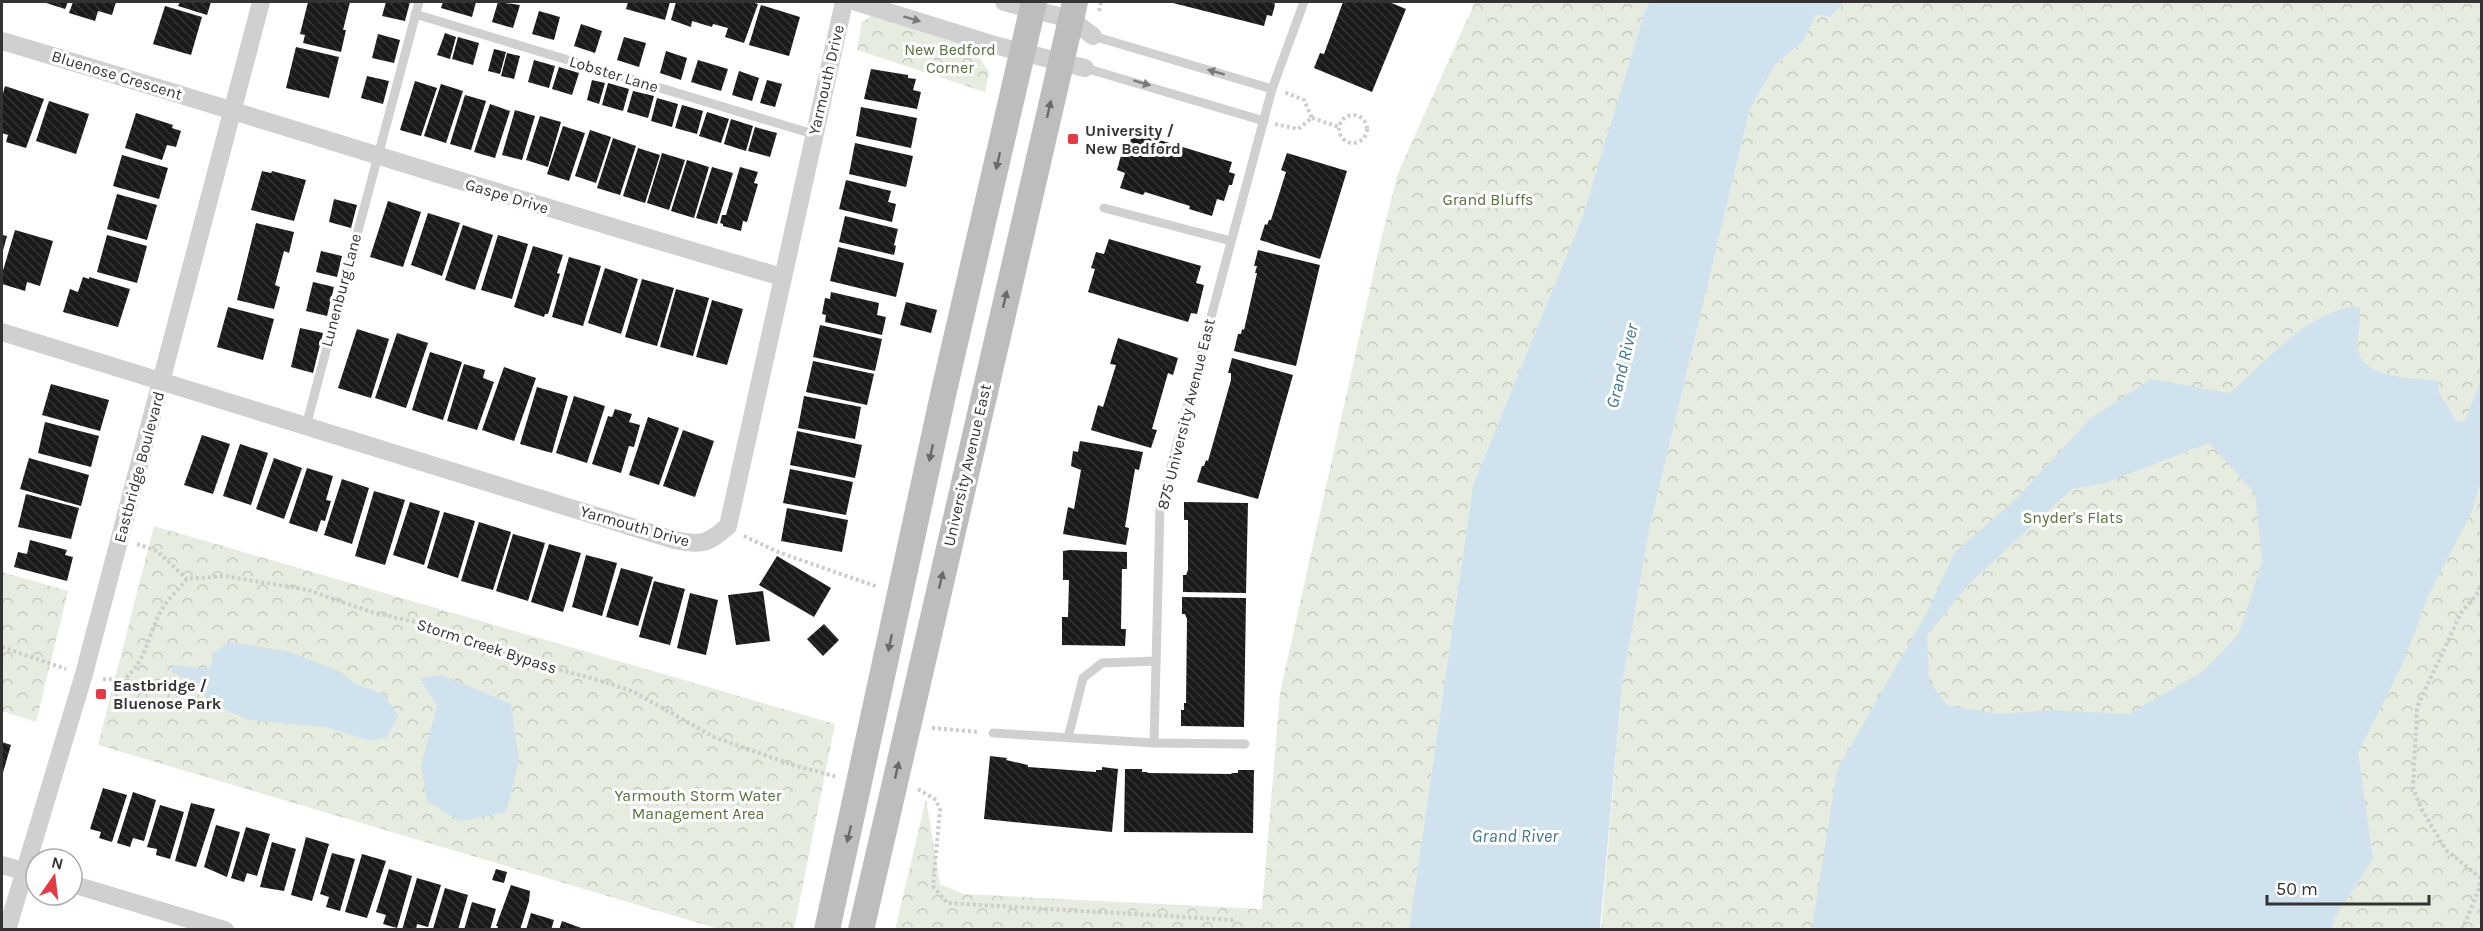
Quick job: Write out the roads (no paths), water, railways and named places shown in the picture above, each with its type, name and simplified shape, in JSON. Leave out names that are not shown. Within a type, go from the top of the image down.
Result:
[{"type":"main road","points":[[827,930],[943,395],[1033,5]]},
{"type":"main road","name":"University Avenue East","points":[[861,930],[1072,10]]},
{"type":"street","name":"Eastbridge Boulevard","points":[[38,847],[261,2]]},
{"type":"street","name":"Yarmouth Drive","points":[[162,381],[675,540],[694,543],[712,540],[728,526],[844,2]]},
{"type":"street","points":[[856,2],[1022,53],[1086,68]]},
{"type":"street","points":[[1004,2],[1072,10],[1093,36]]},
{"type":"street","name":"Bluenose Crescent","points":[[2,41],[233,110]]},
{"type":"street","name":"Gaspe Drive","points":[[233,110],[518,199],[782,277]]},
{"type":"street","points":[[2,332],[162,381]]},
{"type":"street","points":[[2,865],[24,871]]},
{"type":"street","points":[[84,888],[225,930]]},
{"type":"street","name":"Eastbridge Boulevard","points":[[8,930],[24,890]]},
{"type":"lane","name":"Lunenburg Lane","points":[[306,426],[418,2]]},
{"type":"lane","name":"875 University Avenue East","points":[[1155,743],[1160,508],[1272,88],[1304,2]]},
{"type":"lane","name":"Lobster Lane","points":[[415,14],[813,134]]},
{"type":"lane","points":[[1093,36],[1272,88]]},
{"type":"lane","points":[[1086,68],[1264,121]]},
{"type":"lane","points":[[1104,208],[1231,241]]},
{"type":"lane","points":[[1068,738],[1083,678],[1102,663],[1156,661]]},
{"type":"lane","points":[[993,733],[1155,743],[1245,744]]},
{"type":"water","name":"Grand River","points":[[1650,2],[1845,2],[1830,17],[1816,15],[1803,41],[1775,65],[1750,109],[1650,526],[1622,685],[1600,929],[1409,929],[1473,485],[1583,215],[1645,10]]},
{"type":"water","points":[[2348,307],[2360,307],[2358,349],[2361,359],[2379,372],[2439,381],[2439,393],[2457,422],[2465,421],[2481,379],[2481,481],[2472,511],[2429,594],[2402,665],[2358,753],[2373,859],[2334,919],[2332,929],[1812,929],[1837,770],[1928,611],[1954,553],[2013,502],[2091,418],[2151,379],[2230,393],[2285,342],[2299,331],[2331,313]],"holes":[[[2209,443],[2255,493],[2262,561],[2239,634],[2202,672],[2129,714],[2048,710],[2000,714],[1947,705],[1929,681],[1927,635],[1969,584],[2072,489],[2105,483]]]},
{"type":"water","points":[[229,642],[287,651],[341,672],[355,684],[384,694],[398,716],[387,737],[371,741],[325,727],[249,720],[210,703],[200,684],[171,672],[173,665],[210,669],[214,653]]},
{"type":"water","points":[[442,675],[511,704],[519,761],[506,812],[460,821],[427,801],[421,765],[437,706],[420,678]]},
{"type":"place","name":"University / New Bedford","points":[[1073,139]]},
{"type":"place","name":"Eastbridge / Bluenose Park","points":[[101,694]]},
{"type":"park label","name":"New Bedford Corner","points":[[950,58]]},
{"type":"park label","name":"Grand Bluffs","points":[[1488,199]]},
{"type":"park label","name":"Snyder's Flats","points":[[2073,517]]},
{"type":"park label","name":"Yarmouth Storm Water Management Area","points":[[698,804]]}]
